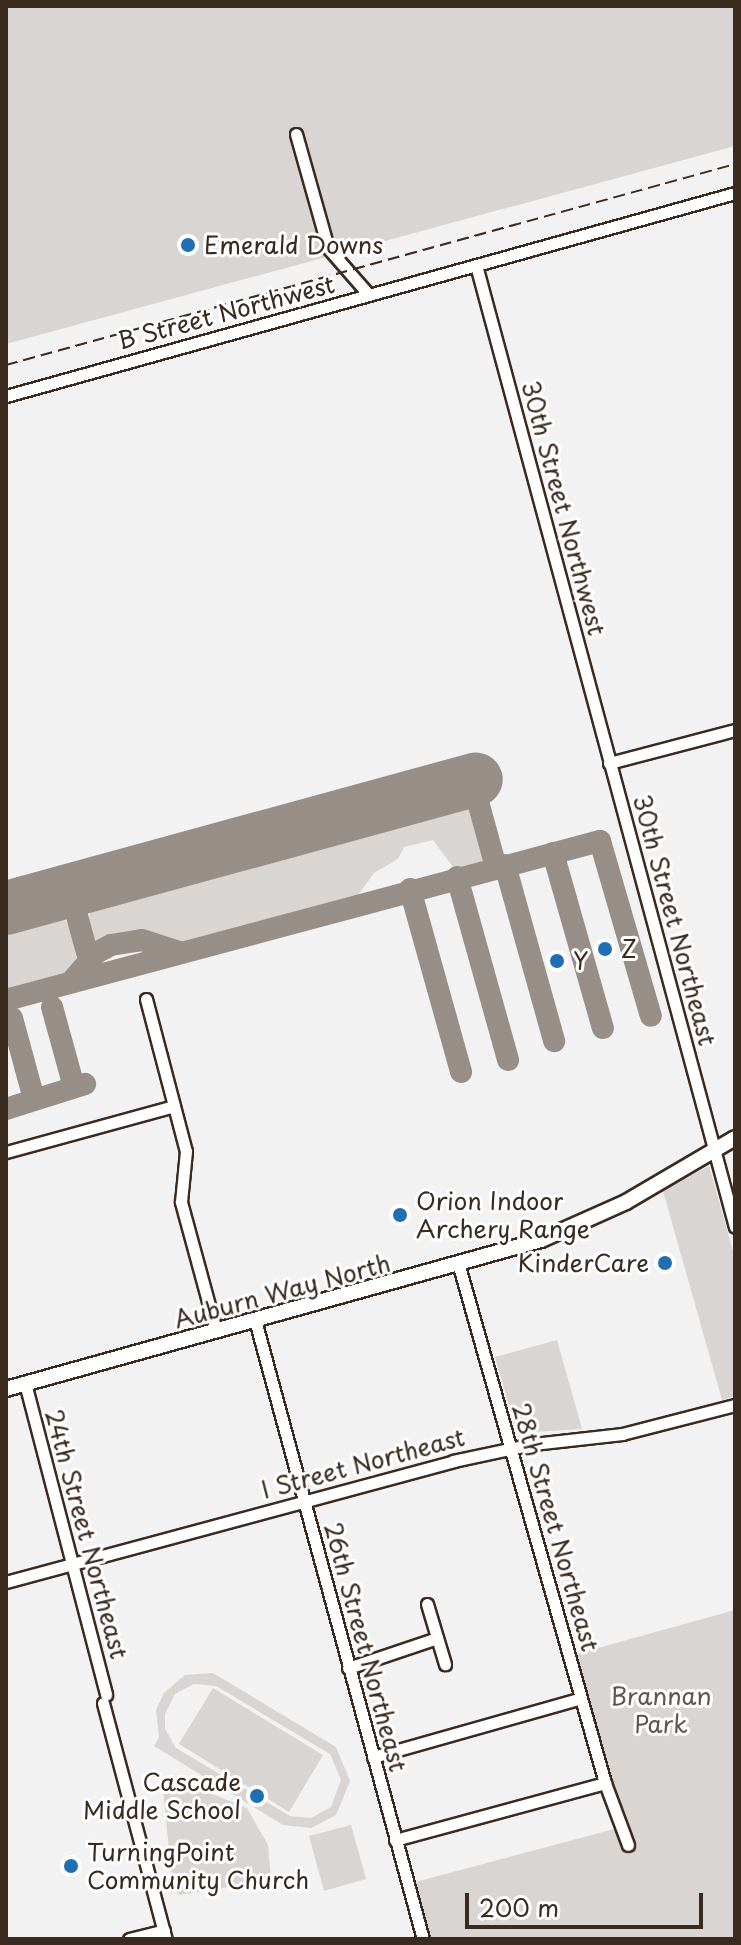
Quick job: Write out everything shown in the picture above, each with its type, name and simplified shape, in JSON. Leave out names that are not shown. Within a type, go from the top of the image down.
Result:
[{"type":"main road","name":"Auburn Way North","points":[[6,1389],[459,1266],[583,1223],[735,1138]]},
{"type":"street","points":[[296,134],[328,248],[369,295]]},
{"type":"street","name":"B Street Northwest","points":[[6,396],[735,193]]},
{"type":"street","name":"30th Street Northwest","points":[[476,265],[609,763]]},
{"type":"street","points":[[609,763],[735,730]]},
{"type":"street","name":"30th Street Northeast","points":[[609,763],[735,1227]]},
{"type":"street","points":[[146,999],[187,1159],[181,1202],[216,1331]]},
{"type":"street","points":[[6,1152],[174,1106]]},
{"type":"street","name":"28th Street Northeast","points":[[459,1266],[605,1783],[628,1845]]},
{"type":"street","name":"26th Street Northeast","points":[[255,1320],[423,1939]]},
{"type":"street","name":"24th Street Northeast","points":[[25,1383],[165,1934]]},
{"type":"street","name":"I Street Northeast","points":[[6,1582],[511,1448],[622,1434],[735,1405]]},
{"type":"street","points":[[427,1604],[445,1664]]},
{"type":"street","points":[[348,1668],[437,1638]]},
{"type":"street","points":[[373,1757],[581,1698]]},
{"type":"street","points":[[395,1840],[605,1783]]},
{"type":"street","points":[[129,1939],[165,1934]]},
{"type":"green space","name":"Emerald Downs","points":[[6,6],[735,6],[735,146],[6,344]]},
{"type":"green space","points":[[471,797],[488,855],[487,864],[480,868],[456,871],[433,840],[404,847],[398,859],[374,873],[356,898],[285,919],[180,947],[139,934],[95,945],[90,938],[89,915],[101,899]]},
{"type":"green space","points":[[43,915],[61,916],[71,927],[78,968],[73,974],[6,993],[6,925]]},
{"type":"green space","points":[[709,1166],[735,1258],[735,1396],[722,1400],[663,1191]]},
{"type":"green space","points":[[557,1340],[582,1429],[517,1433],[495,1357]]},
{"type":"green space","name":"Brannan Park","points":[[735,1610],[735,1939],[423,1939],[408,1884],[618,1828],[569,1656]]},
{"type":"green space","points":[[213,1673],[336,1747],[350,1781],[336,1815],[311,1828],[283,1825],[154,1746],[159,1738],[156,1710],[164,1693],[185,1675]],"holes":[[[194,1684],[216,1686],[330,1754],[341,1780],[331,1807],[311,1818],[290,1816],[176,1748],[165,1729],[165,1714],[175,1694]]]},
{"type":"green space","points":[[213,1688],[323,1755],[289,1812],[179,1744]]},
{"type":"green space","points":[[163,1790],[202,1790],[247,1808],[268,1845],[271,1880],[179,1895],[173,1889]]},
{"type":"green space","points":[[351,1825],[366,1879],[324,1891],[309,1836]]},
{"type":"taxiway","points":[[472,780],[496,867]]},
{"type":"taxiway","points":[[6,1000],[600,841],[651,1016]]},
{"type":"taxiway","points":[[553,853],[603,1028]]},
{"type":"taxiway","points":[[505,865],[554,1041]]},
{"type":"taxiway","points":[[457,877],[508,1060]]},
{"type":"taxiway","points":[[410,889],[461,1072]]},
{"type":"taxiway","points":[[70,890],[92,971]]},
{"type":"taxiway","points":[[71,982],[96,953],[111,945],[142,940],[179,952]]},
{"type":"taxiway","points":[[52,1007],[74,1087]]},
{"type":"taxiway","points":[[12,1018],[34,1099]]},
{"type":"taxiway","points":[[6,1109],[85,1084]]},
{"type":"runway","points":[[6,908],[476,779]]},
{"type":"railway","points":[[6,365],[735,164]]},
{"type":"place","name":"Emerald Downs","points":[[188,245]]},
{"type":"place","name":"Z","points":[[605,949]]},
{"type":"place","name":"Y","points":[[557,961]]},
{"type":"place","name":"Orion Indoor Archery Range","points":[[400,1215]]},
{"type":"place","name":"KinderCare","points":[[665,1263]]},
{"type":"place","name":"Cascade Middle School","points":[[257,1796]]},
{"type":"place","name":"TurningPoint Community Church","points":[[71,1866]]}]
